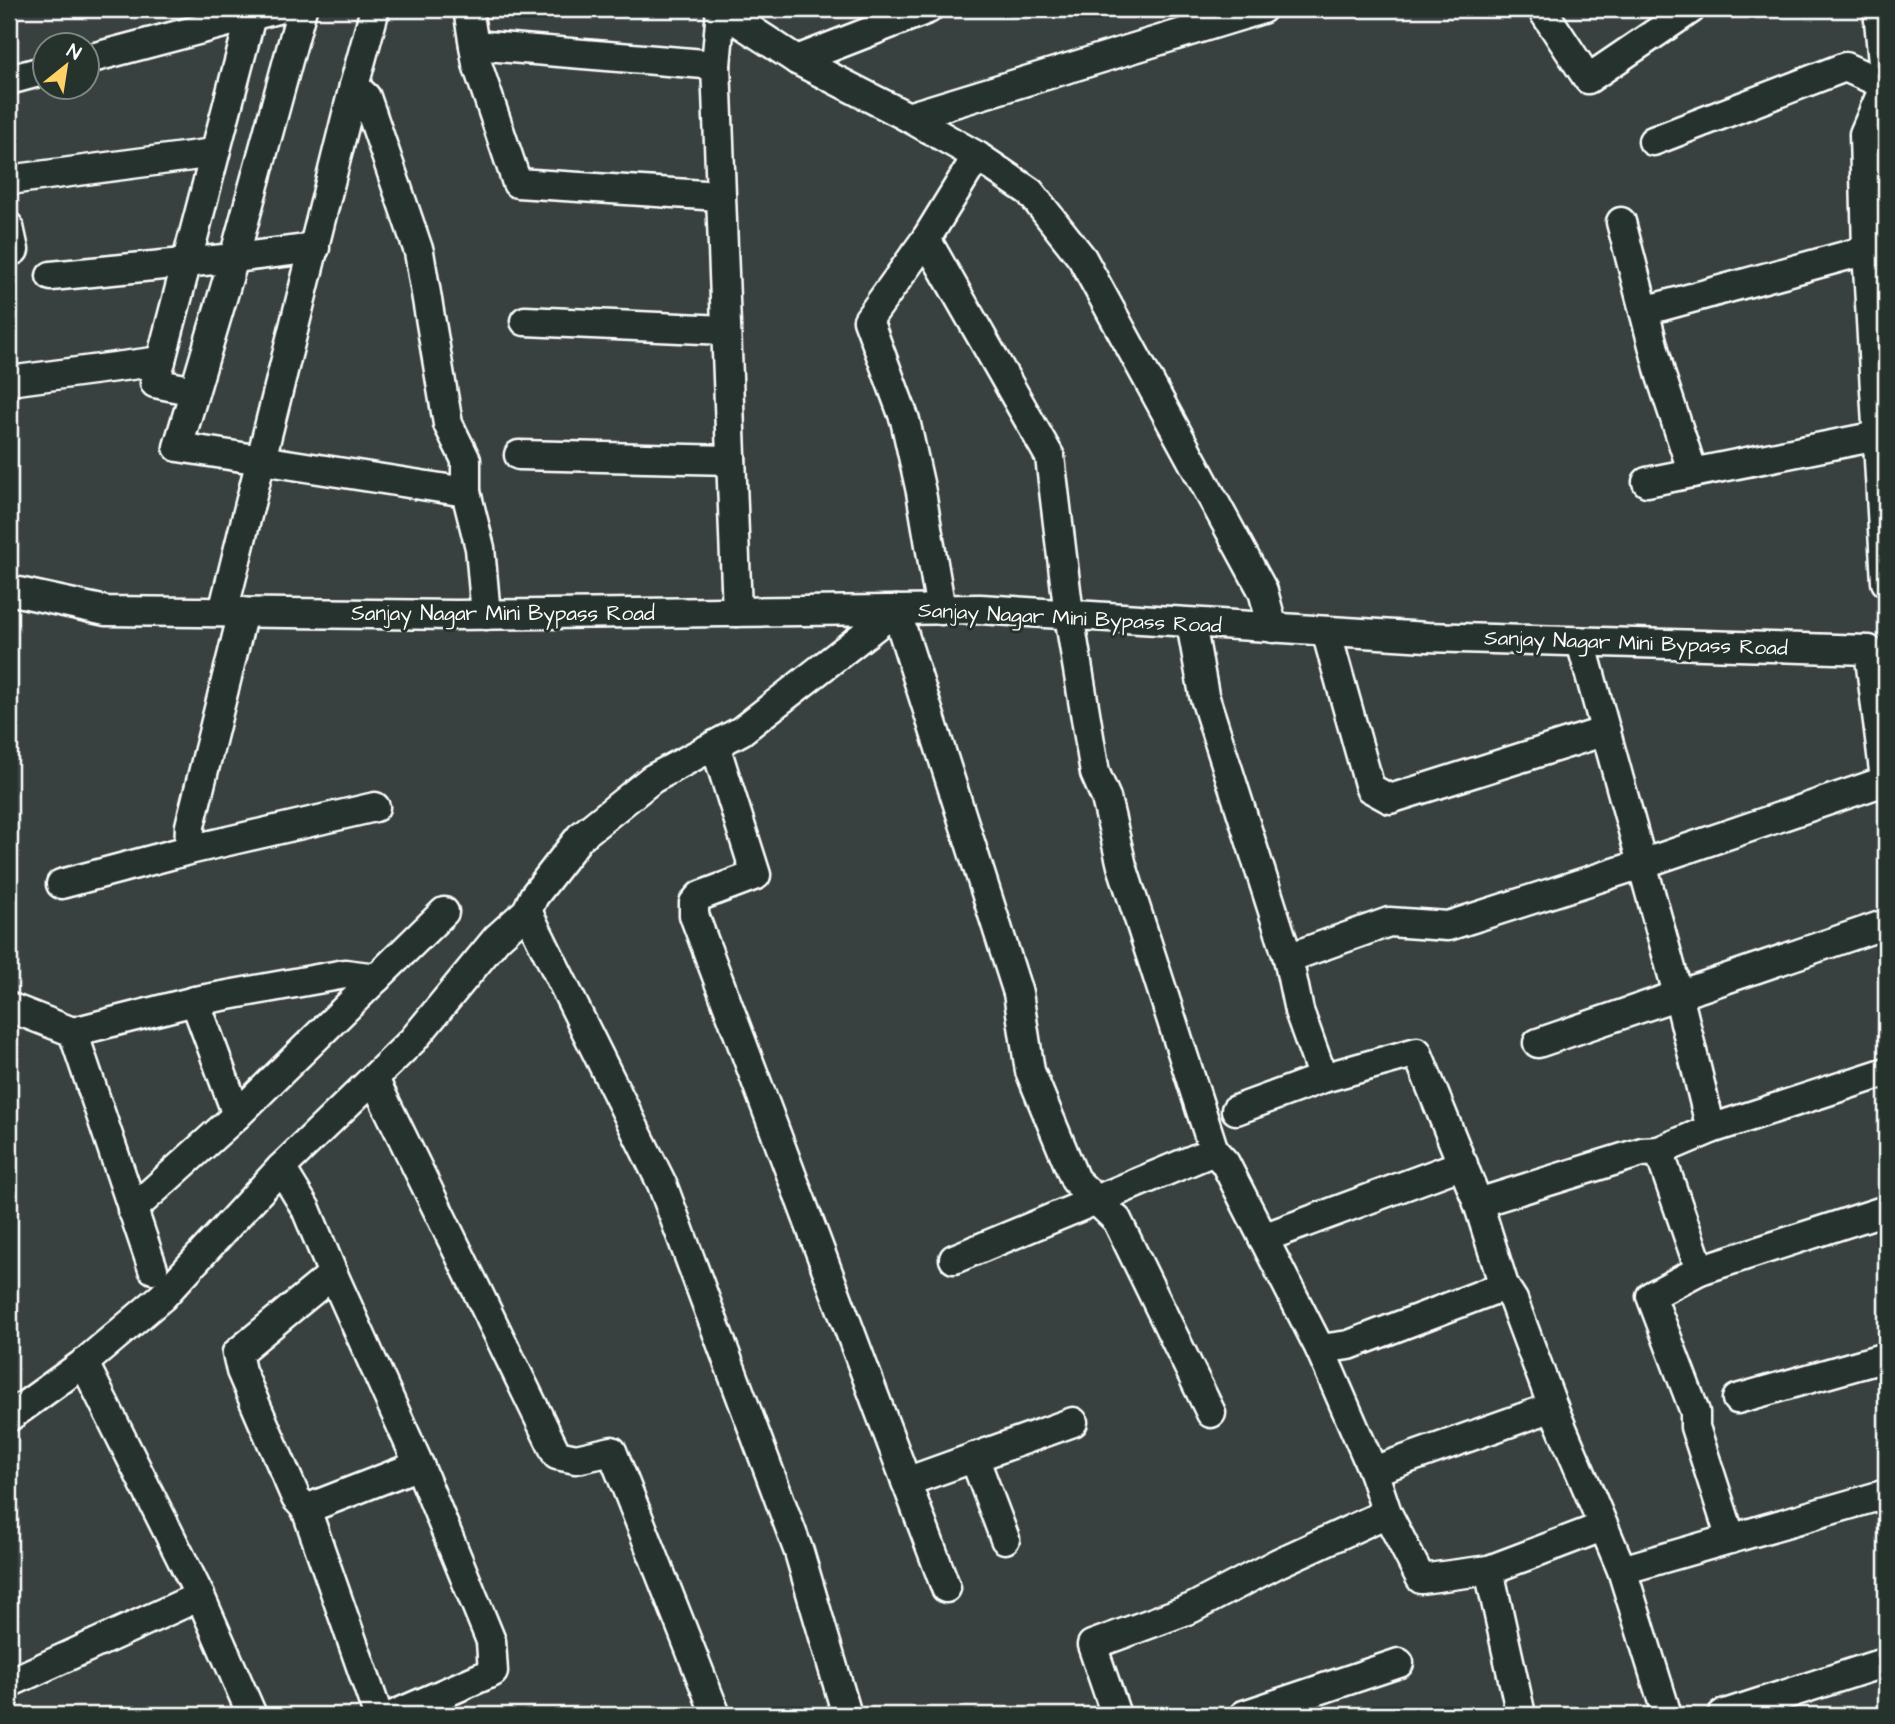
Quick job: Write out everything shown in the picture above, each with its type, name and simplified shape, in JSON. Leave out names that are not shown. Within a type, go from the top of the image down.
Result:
[{"type":"street","points":[[302,9],[234,258],[178,447],[466,492]]},
{"type":"street","points":[[189,850],[190,826],[261,460],[375,9]]},
{"type":"street","points":[[468,9],[477,64],[517,183],[720,196]]},
{"type":"street","points":[[737,612],[716,65],[721,9],[797,60],[908,117],[977,156],[1030,191],[1083,258],[1263,591],[1273,628]]},
{"type":"street","points":[[797,60],[928,9]]},
{"type":"street","points":[[908,117],[1230,14],[1262,9]]},
{"type":"street","points":[[1542,9],[1588,79],[1691,9]]},
{"type":"street","points":[[1878,9],[1885,85],[1875,138],[1867,250],[1886,582]]},
{"type":"street","points":[[194,391],[155,383],[214,153],[264,11]]},
{"type":"street","points":[[102,55],[264,11]]},
{"type":"street","points":[[474,46],[716,65]]},
{"type":"street","points":[[1653,141],[1845,67],[1885,85]]},
{"type":"street","points":[[9,80],[32,74]]},
{"type":"street","points":[[354,86],[366,97],[419,252],[447,424],[466,460],[466,492],[480,548],[486,615]]},
{"type":"street","points":[[9,180],[214,153]]},
{"type":"street","points":[[940,610],[922,492],[905,419],[869,320],[926,239],[977,156]]},
{"type":"street","points":[[1621,222],[1661,376],[1693,473]]},
{"type":"street","points":[[926,239],[1050,457],[1069,615],[1095,773],[1106,797],[1122,866],[1214,1151],[1225,1163],[1320,1349],[1373,1471],[1387,1513],[1421,1579],[1489,1570],[1602,1527]]},
{"type":"street","points":[[51,276],[315,248]]},
{"type":"street","points":[[1644,311],[1867,250]]},
{"type":"street","points":[[525,321],[726,330]]},
{"type":"street","points":[[9,381],[161,361]]},
{"type":"street","points":[[1647,482],[1877,436]]},
{"type":"street","points":[[519,455],[731,460]]},
{"type":"street","name":"Sanjay Nagar Mini Bypass Road","points":[[9,590],[107,611],[486,615],[980,609],[1427,637],[1877,651],[1886,784]]},
{"type":"street","points":[[9,1417],[84,1363],[162,1297],[281,1168],[413,1040],[497,938],[527,911],[534,896],[580,837],[652,779],[741,731],[896,610],[1018,993],[1030,1072],[1075,1180],[1117,1220],[1211,1413]]},
{"type":"street","points":[[1191,623],[1204,695],[1288,958],[1299,1011],[1323,1078]]},
{"type":"street","points":[[1326,631],[1370,788],[1390,799],[1606,731]]},
{"type":"street","points":[[1581,642],[1678,994],[1711,1129]]},
{"type":"street","points":[[715,745],[756,875],[700,896],[694,904],[694,915],[946,1588]]},
{"type":"street","points":[[1288,958],[1389,922],[1448,926],[1886,784]]},
{"type":"street","points":[[61,884],[189,850],[375,807]]},
{"type":"street","points":[[527,911],[662,1184],[799,1552],[847,1715]]},
{"type":"street","points":[[132,1210],[237,1115],[444,912]]},
{"type":"street","points":[[1538,1043],[1886,924]]},
{"type":"street","points":[[9,1007],[73,1032],[194,1002],[345,974],[377,978]]},
{"type":"street","points":[[194,1002],[237,1115]]},
{"type":"street","points":[[73,1032],[153,1269]]},
{"type":"street","points":[[1236,1110],[1323,1078],[1417,1052],[1478,1203],[1504,1286],[1513,1300],[1553,1407],[1622,1570],[1667,1715]]},
{"type":"street","points":[[1478,1203],[1642,1152],[1659,1151],[1711,1129],[1886,1072]]},
{"type":"street","points":[[374,1079],[557,1455],[576,1459],[612,1451],[716,1715]]},
{"type":"street","points":[[954,1259],[1214,1151]]},
{"type":"street","points":[[1659,1151],[1700,1270]]},
{"type":"street","points":[[1263,1238],[1463,1164]]},
{"type":"street","points":[[281,1168],[306,1209],[419,1465],[491,1641],[493,1672],[394,1715]]},
{"type":"street","points":[[1731,1539],[1695,1427],[1695,1412],[1651,1296],[1700,1270],[1886,1210]]},
{"type":"street","points":[[333,1274],[237,1353],[241,1371],[296,1498],[306,1508],[378,1715]]},
{"type":"street","points":[[1320,1349],[1349,1345],[1504,1286]]},
{"type":"street","points":[[1737,1399],[1886,1357]]},
{"type":"street","points":[[84,1363],[200,1596],[252,1715]]},
{"type":"street","points":[[1373,1471],[1553,1407]]},
{"type":"street","points":[[906,1482],[1073,1422]]},
{"type":"street","points":[[974,1457],[1005,1539]]},
{"type":"street","points":[[306,1508],[419,1465]]},
{"type":"street","points":[[1622,1570],[1886,1494]]},
{"type":"street","points":[[1116,1715],[1092,1645],[1192,1608],[1278,1563],[1387,1513]]},
{"type":"street","points":[[1489,1570],[1521,1715]]},
{"type":"street","points":[[9,1683],[200,1596]]},
{"type":"street","points":[[1722,1715],[1886,1662]]},
{"type":"street","points":[[1244,1715],[1312,1705],[1399,1663]]}]
